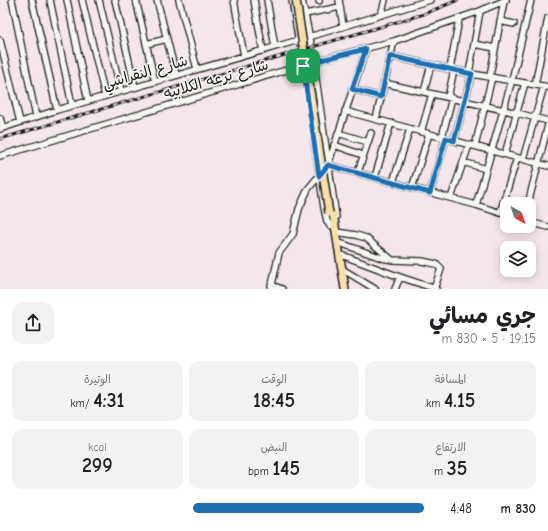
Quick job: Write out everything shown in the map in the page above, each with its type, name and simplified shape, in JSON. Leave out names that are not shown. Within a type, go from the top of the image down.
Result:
[{"type":"main road","points":[[296,0],[345,289]]},
{"type":"main road","points":[[301,0],[331,213]]},
{"type":"main road","points":[[334,228],[341,289]]},
{"type":"street","points":[[12,0],[36,117]]},
{"type":"street","points":[[32,0],[57,110]]},
{"type":"street","points":[[50,0],[72,106]]},
{"type":"street","points":[[67,0],[88,101]]},
{"type":"street","points":[[82,0],[105,96]]},
{"type":"street","points":[[99,0],[121,91]]},
{"type":"street","points":[[115,0],[135,87]]},
{"type":"street","points":[[136,0],[155,82]]},
{"type":"street","points":[[157,0],[176,75]]},
{"type":"street","points":[[179,0],[197,69]]},
{"type":"street","points":[[234,0],[244,56]]},
{"type":"street","points":[[254,0],[263,51]]},
{"type":"street","points":[[266,0],[275,47]]},
{"type":"street","points":[[292,0],[325,214],[334,228],[366,238],[392,260]]},
{"type":"street","points":[[301,0],[309,37],[335,207],[334,228]]},
{"type":"street","points":[[339,0],[343,26]]},
{"type":"street","points":[[381,15],[385,0]]},
{"type":"street","name":"شارع النقراشي","points":[[1,128],[57,110],[263,51],[430,0]]},
{"type":"street","points":[[475,146],[491,77],[495,48],[505,0]]},
{"type":"street","name":"شارع ترعه الكلابيه","points":[[0,156],[313,62],[394,41],[459,19],[505,0]]},
{"type":"street","points":[[476,205],[504,110],[531,0]]},
{"type":"street","points":[[305,14],[340,6]]},
{"type":"street","points":[[454,141],[471,74],[474,44],[480,11]]},
{"type":"street","points":[[535,85],[548,18]]},
{"type":"street","points":[[430,193],[444,138],[459,19]]},
{"type":"street","points":[[500,21],[514,24]]},
{"type":"street","points":[[146,44],[167,39]]},
{"type":"street","points":[[0,40],[20,122]]},
{"type":"street","points":[[376,119],[394,41]]},
{"type":"street","points":[[474,44],[495,48]]},
{"type":"street","points":[[282,289],[271,287],[278,253],[292,234],[299,209],[308,189],[328,165],[366,49]]},
{"type":"street","points":[[390,56],[471,74],[546,87],[535,117],[523,159]]},
{"type":"street","points":[[424,92],[431,65]]},
{"type":"street","points":[[384,83],[548,121]]},
{"type":"street","points":[[505,154],[525,83]]},
{"type":"street","points":[[352,89],[381,97]]},
{"type":"street","points":[[421,132],[432,94]]},
{"type":"street","points":[[345,111],[548,166]]},
{"type":"street","points":[[0,118],[1,128]]},
{"type":"street","points":[[375,178],[391,124]]},
{"type":"street","points":[[530,197],[548,125]]},
{"type":"street","points":[[393,182],[410,129]]},
{"type":"street","points":[[338,133],[368,142]]},
{"type":"street","points":[[358,172],[371,133]]},
{"type":"street","points":[[412,188],[429,134]]},
{"type":"street","points":[[334,145],[363,155]]},
{"type":"street","points":[[451,198],[469,145]]},
{"type":"street","points":[[505,197],[517,158]]},
{"type":"street","points":[[463,162],[486,169]]},
{"type":"street","points":[[328,165],[358,172],[500,213]]},
{"type":"street","points":[[536,224],[548,227]]},
{"type":"street","points":[[338,242],[382,258],[392,260],[422,260],[438,266],[441,269],[435,289],[339,254]]},
{"type":"street","points":[[342,269],[375,289]]},
{"type":"street","points":[[396,289],[400,277]]},
{"type":"railway","points":[[0,139],[424,14],[458,0]]},
{"type":"route","points":[[366,49],[352,89],[381,97],[390,56],[472,74],[454,141],[446,138],[430,193],[328,165],[319,176],[303,66],[313,62],[366,49]]}]
